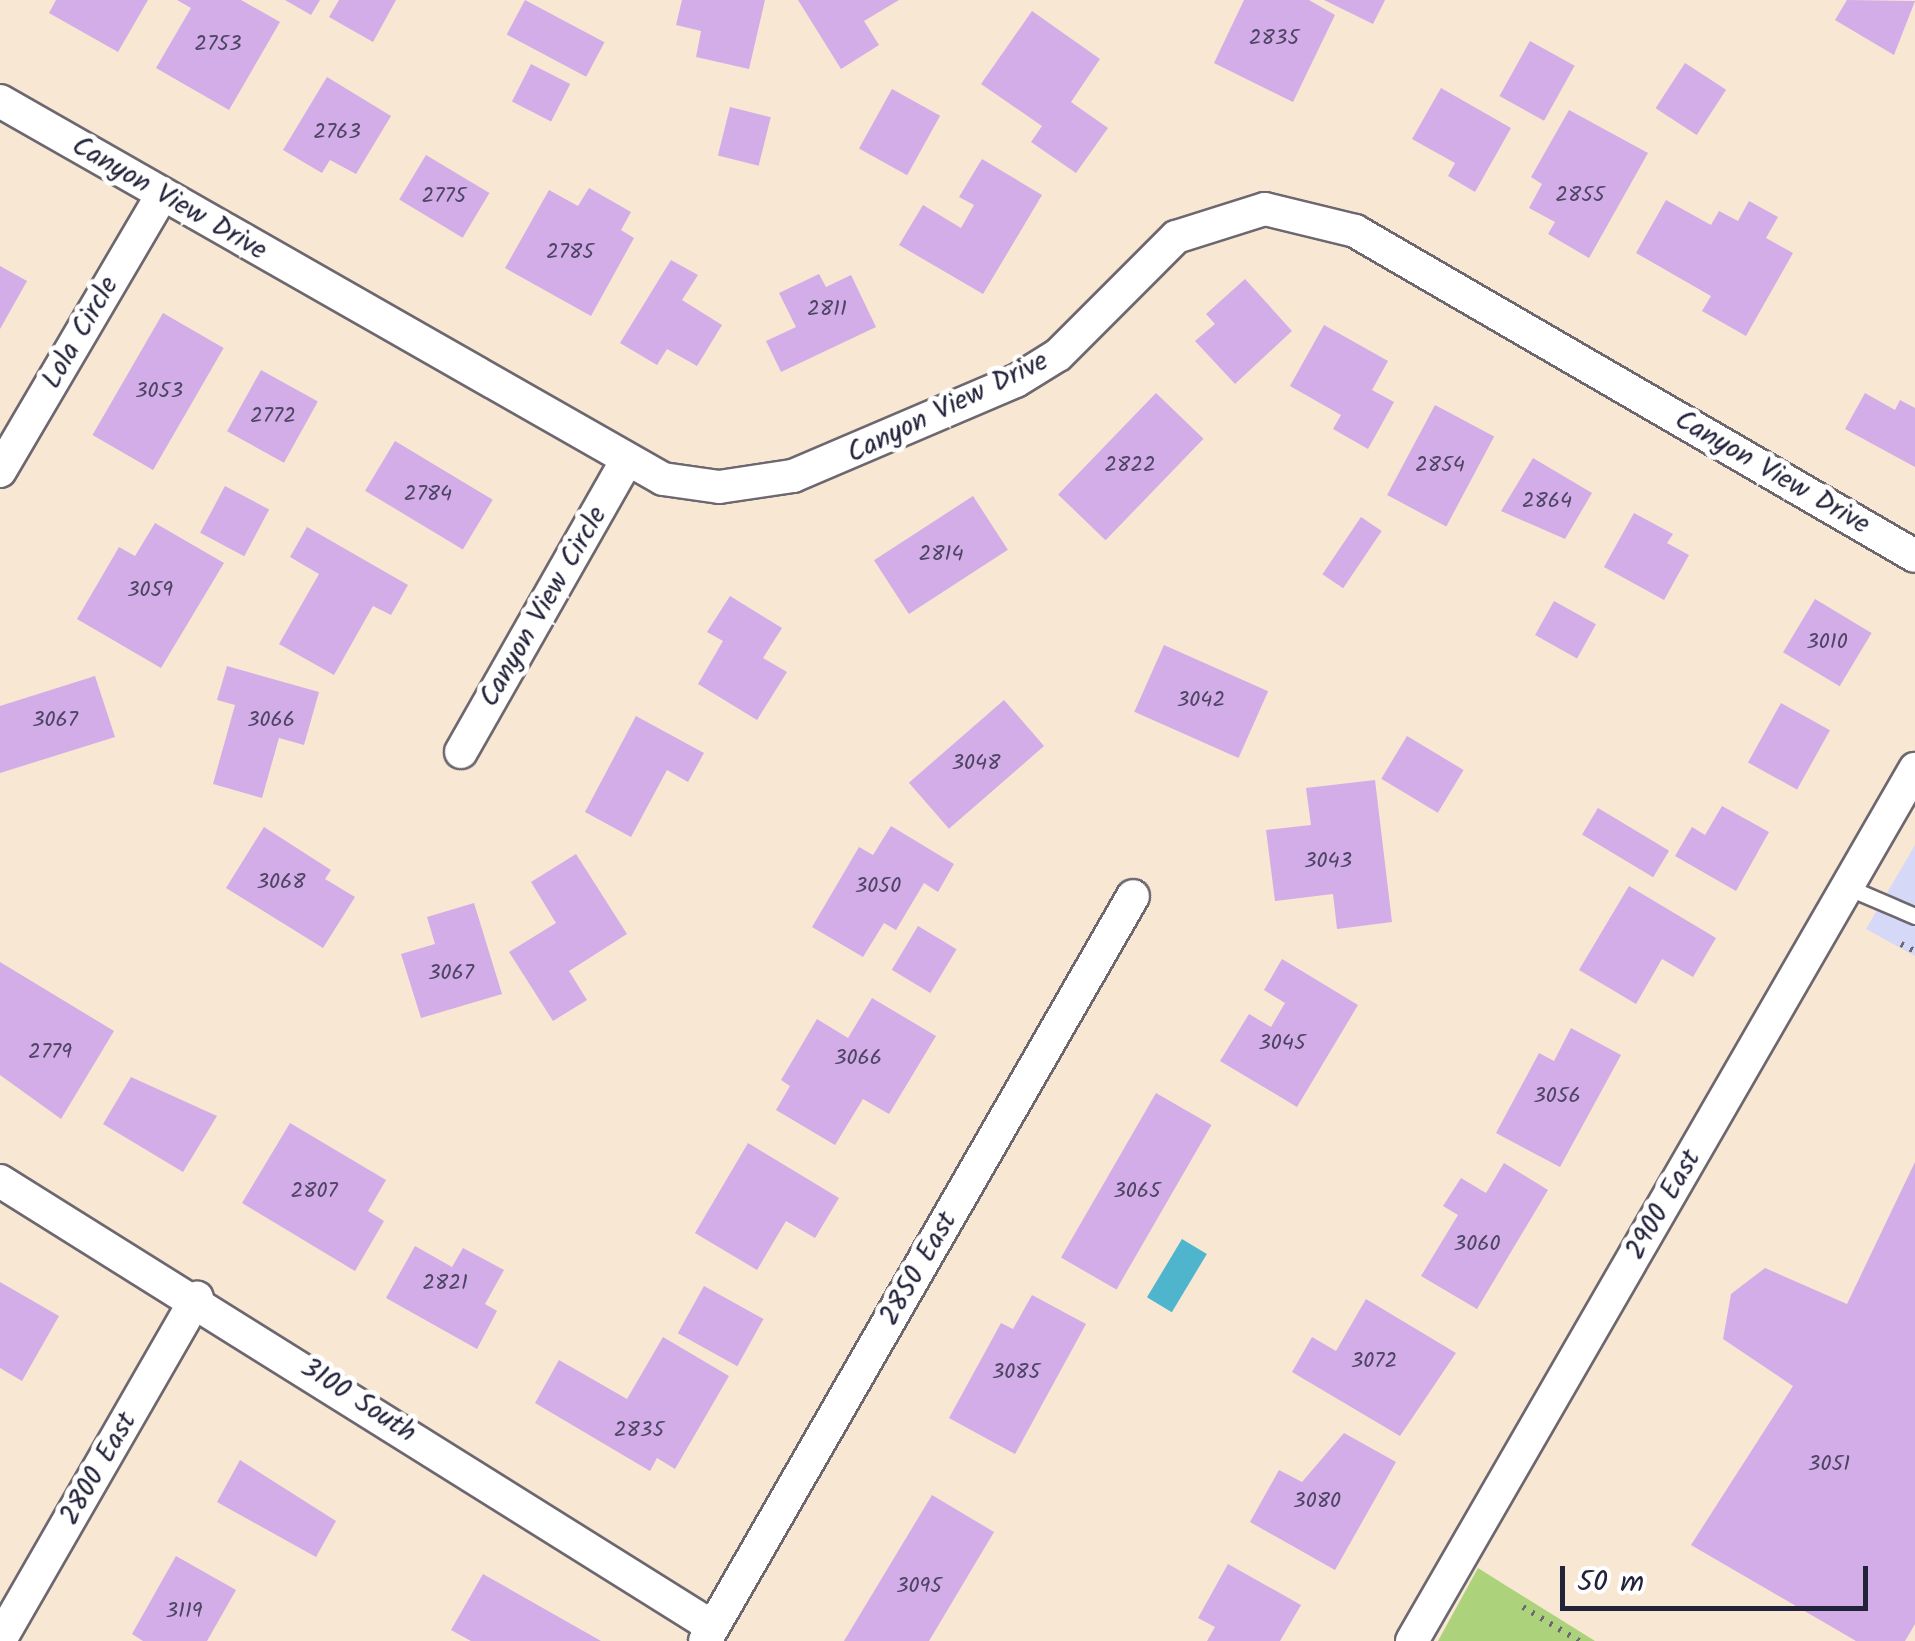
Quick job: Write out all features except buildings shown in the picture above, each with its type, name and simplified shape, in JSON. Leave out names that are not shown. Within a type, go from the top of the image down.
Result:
[{"type":"street","name":"Canyon View Drive","points":[[0,102],[663,480],[720,487],[829,465],[1034,372],[1176,236],[1265,208],[1355,232],[1915,556]]},
{"type":"street","name":"Lola Circle","points":[[0,470],[162,194]]},
{"type":"street","name":"Canyon View Circle","points":[[461,752],[626,462]]},
{"type":"street","name":"2900 East","points":[[1412,1641],[1915,769]]},
{"type":"street","name":"2850 East","points":[[708,1634],[1133,896]]},
{"type":"street","name":"3100 South","points":[[0,1181],[197,1298],[708,1634]]},
{"type":"street","name":"2800 East","points":[[0,1640],[197,1298]]},
{"type":"lane","points":[[1847,887],[1915,916]]},
{"type":"path","points":[[1523,1607],[1579,1641]]},
{"type":"shaded area","points":[[1915,845],[1915,956],[1866,929]]},
{"type":"green space","points":[[1478,1568],[1505,1585],[1595,1641],[1438,1641]]},
{"type":"water","points":[[1182,1239],[1207,1254],[1172,1312],[1147,1297]]}]
